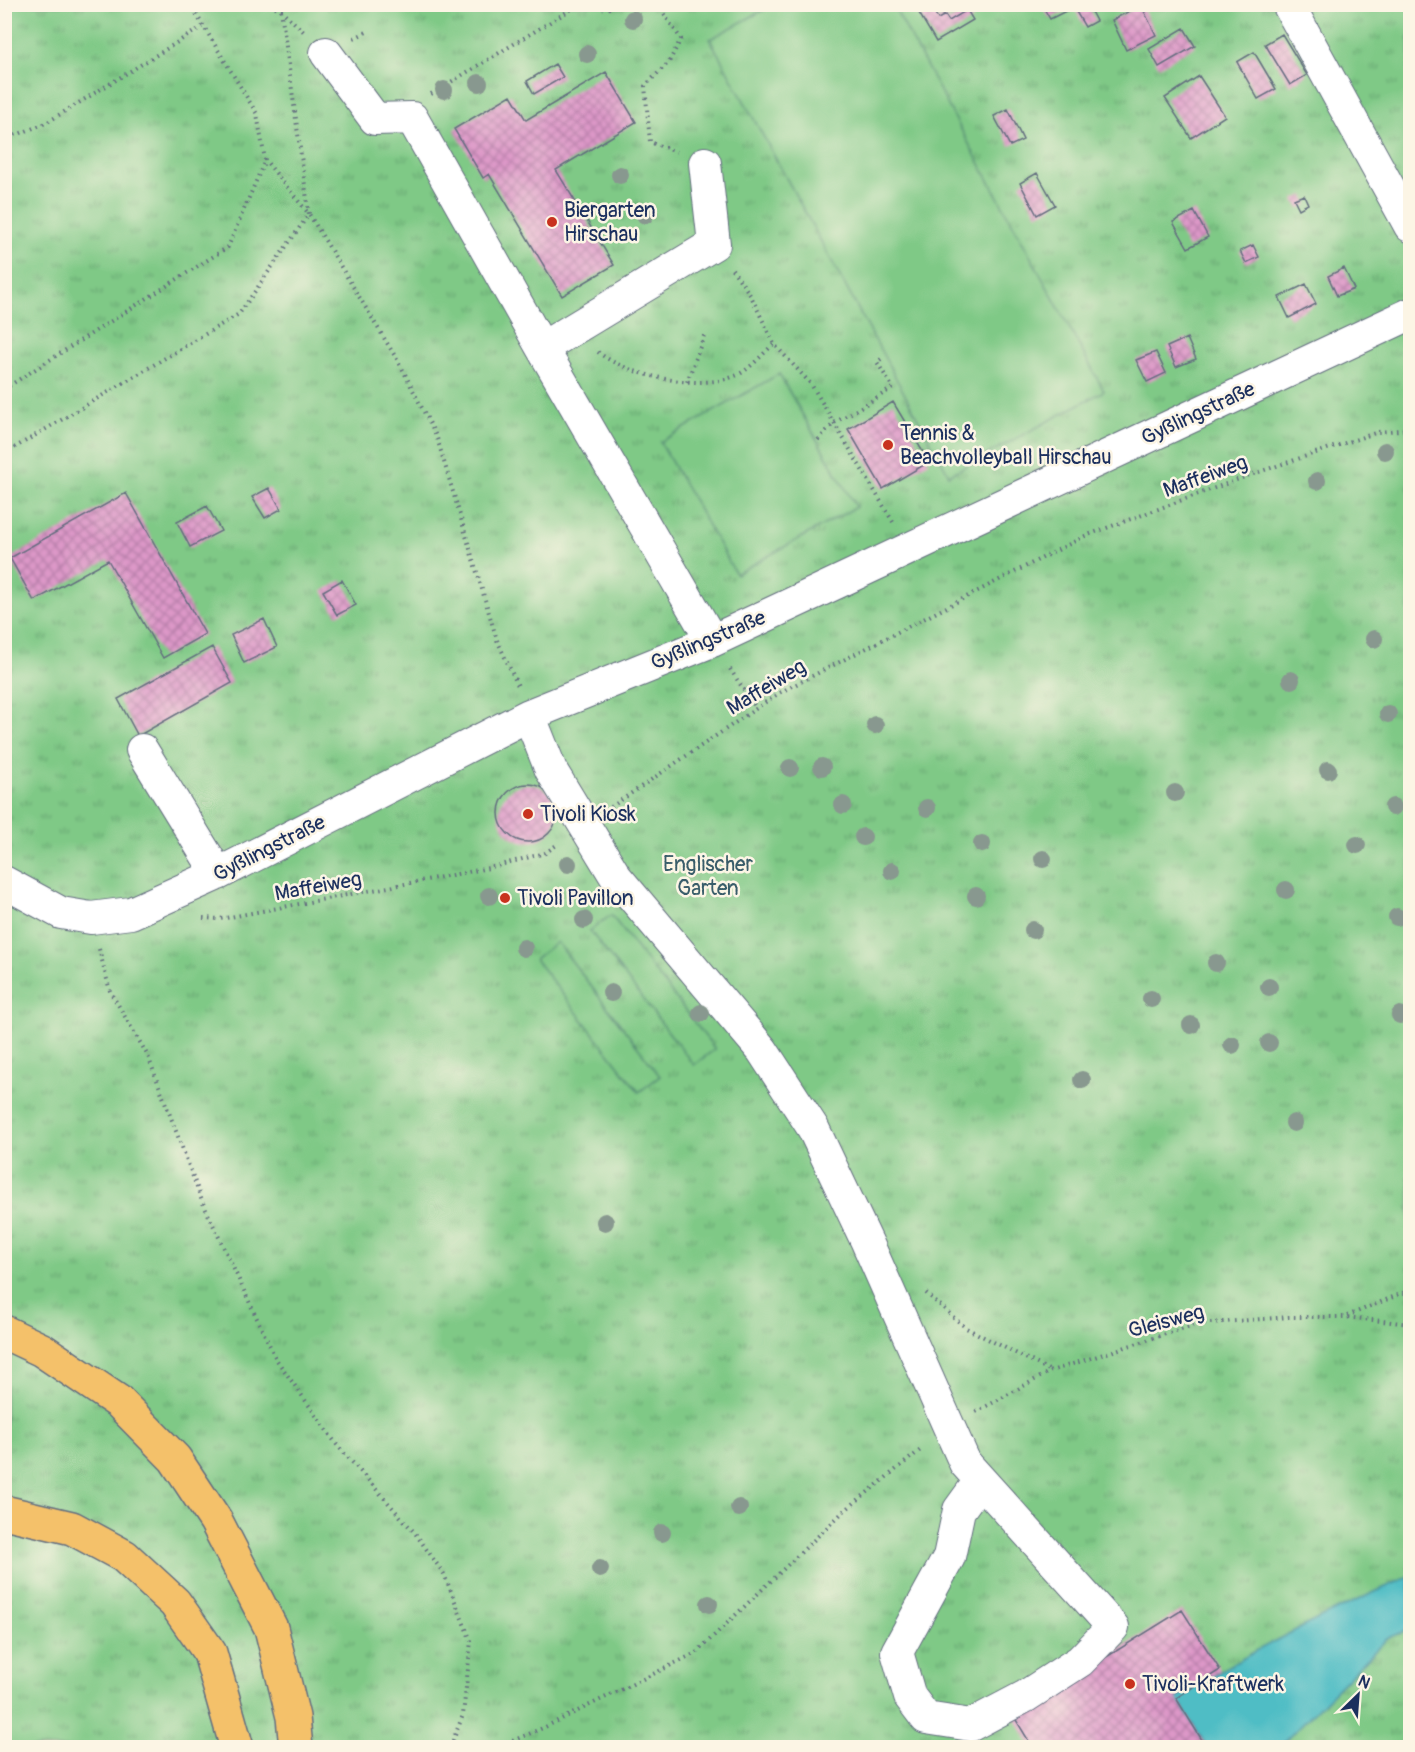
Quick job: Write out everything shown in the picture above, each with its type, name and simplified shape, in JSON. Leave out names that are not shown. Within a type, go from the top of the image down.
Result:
[{"type":"highway","points":[[4,1332],[42,1350],[119,1402],[175,1459],[216,1521],[271,1628],[293,1717],[296,1748]]},
{"type":"highway","points":[[4,1512],[72,1528],[124,1556],[176,1602],[210,1653],[237,1748]]},
{"type":"street","points":[[1288,4],[1410,226]]},
{"type":"street","points":[[326,53],[375,119],[412,118],[542,348],[712,640]]},
{"type":"street","points":[[542,348],[714,244],[705,163]]},
{"type":"street","name":"Gyßlingstraße","points":[[4,882],[61,913],[91,918],[131,913],[218,874],[529,715],[712,640],[1410,314]]},
{"type":"street","points":[[529,715],[551,770],[616,877],[762,1050],[813,1128],[867,1242],[965,1463],[1113,1628],[1080,1661],[1026,1696],[971,1725],[926,1718],[910,1697],[897,1652],[949,1557],[959,1510],[980,1481]]},
{"type":"street","points":[[142,750],[218,874]]},
{"type":"path","points":[[190,4],[257,114],[265,160],[309,214],[401,366],[437,438],[497,640],[529,715]]},
{"type":"path","points":[[270,4],[281,10]]},
{"type":"path","points":[[4,454],[239,314],[309,214],[281,10],[284,4]]},
{"type":"path","points":[[412,118],[433,91],[580,4]]},
{"type":"path","points":[[585,4],[606,9],[621,4]]},
{"type":"path","points":[[657,4],[681,39],[669,62],[645,86],[650,142],[705,163]]},
{"type":"path","points":[[4,140],[46,123],[202,27]]},
{"type":"path","points":[[4,389],[228,247],[265,160]]},
{"type":"path","points":[[714,244],[751,296],[774,344],[811,384],[908,549]]},
{"type":"path","points":[[572,330],[607,359],[644,374],[687,382],[712,381],[736,376],[774,344]]},
{"type":"path","points":[[687,382],[705,333]]},
{"type":"path","points":[[818,440],[834,423],[893,388],[877,362],[884,357]]},
{"type":"path","name":"Maffeiweg","points":[[198,917],[220,919],[489,868],[545,853],[779,693],[1085,536],[1378,432],[1410,429]]},
{"type":"path","points":[[712,640],[756,708]]},
{"type":"path","points":[[91,918],[110,991],[148,1056],[202,1202],[276,1359],[337,1445],[415,1533],[444,1574],[471,1641],[463,1715],[450,1748]]},
{"type":"path","points":[[921,1289],[966,1328],[1051,1371]]},
{"type":"path","points":[[1345,1317],[1410,1290]]},
{"type":"path","name":"Gleisweg","points":[[496,1748],[545,1727],[696,1653],[843,1512],[948,1428],[1051,1371],[1197,1324],[1289,1317],[1345,1317],[1410,1324]]},
{"type":"green space","name":"Englischer Garten","points":[[5,5],[1410,5],[1410,1747],[5,1748]]},
{"type":"green space","points":[[773,5],[893,5],[1104,391],[949,475],[710,39]]},
{"type":"green space","points":[[779,374],[856,507],[736,574],[660,442]]},
{"type":"green space","points":[[611,915],[715,1049],[694,1065],[590,931]]},
{"type":"green space","points":[[557,942],[660,1076],[639,1092],[535,959]]},
{"type":"water","points":[[1410,1576],[1410,1629],[1387,1639],[1279,1747],[1207,1747],[1176,1698],[1291,1632]]},
{"type":"building","points":[[917,4],[930,4],[938,19],[945,15],[949,21],[967,10],[973,20],[936,42],[919,13],[926,9],[920,11]]},
{"type":"building","points":[[1087,4],[1096,21],[1085,27],[1075,10]]},
{"type":"building","points":[[1042,5],[1064,5],[1068,10],[1050,19]]},
{"type":"building","points":[[1141,5],[1156,35],[1126,50],[1112,20]]},
{"type":"building","points":[[1184,28],[1195,46],[1159,67],[1149,49]]},
{"type":"building","points":[[1282,34],[1307,75],[1290,85],[1265,44]]},
{"type":"building","points":[[1254,52],[1276,89],[1258,99],[1237,62]]},
{"type":"building","points":[[555,64],[563,77],[534,94],[527,81]]},
{"type":"building","name":"Biergarten Hirschau","points":[[606,72],[636,122],[556,170],[614,265],[562,296],[489,174],[483,178],[454,129],[511,95],[526,120]]},
{"type":"building","points":[[1199,76],[1225,116],[1191,138],[1165,98]]},
{"type":"building","points":[[1008,109],[1023,140],[1010,146],[994,116]]},
{"type":"building","points":[[1037,173],[1055,205],[1037,215],[1020,183]]},
{"type":"building","points":[[1304,195],[1308,204],[1299,209],[1294,199]]},
{"type":"building","points":[[1194,211],[1208,237],[1188,248],[1173,222]]},
{"type":"building","points":[[1253,245],[1259,257],[1246,263],[1240,251]]},
{"type":"building","points":[[1344,268],[1354,289],[1337,296],[1328,276]]},
{"type":"building","points":[[1306,284],[1316,304],[1289,318],[1279,297]]},
{"type":"building","points":[[1187,338],[1196,359],[1176,367],[1167,347]]},
{"type":"building","points":[[1156,352],[1166,373],[1147,382],[1136,360]]},
{"type":"building","name":"Tennis & Beachvolleyball Hirschau","points":[[893,402],[929,462],[883,489],[848,429]]},
{"type":"building","points":[[269,488],[281,509],[265,518],[252,497]]},
{"type":"building","points":[[126,493],[205,634],[163,658],[108,560],[34,601],[10,558]]},
{"type":"building","points":[[207,506],[221,531],[190,547],[177,522]]},
{"type":"building","points":[[342,580],[356,605],[337,615],[323,591]]},
{"type":"building","points":[[264,619],[277,647],[244,663],[231,635]]},
{"type":"building","points":[[212,647],[232,683],[138,736],[118,699]]},
{"type":"building","name":"Tivoli Kiosk","points":[[528,784],[539,786],[552,797],[557,813],[555,824],[544,837],[528,842],[517,840],[504,829],[499,813],[501,802],[512,789]]},
{"type":"building","name":"Tivoli-Kraftwerk","points":[[1182,1610],[1220,1670],[1176,1698],[1207,1748],[1033,1748],[1013,1715]]},
{"type":"place","name":"Biergarten Hirschau","points":[[552,222]]},
{"type":"place","name":"Tennis & Beachvolleyball Hirschau","points":[[888,445]]},
{"type":"place","name":"Tivoli Kiosk","points":[[528,814]]},
{"type":"place","name":"Tivoli Pavillon","points":[[505,898]]},
{"type":"place","name":"Tivoli-Kraftwerk","points":[[1130,1684]]}]
